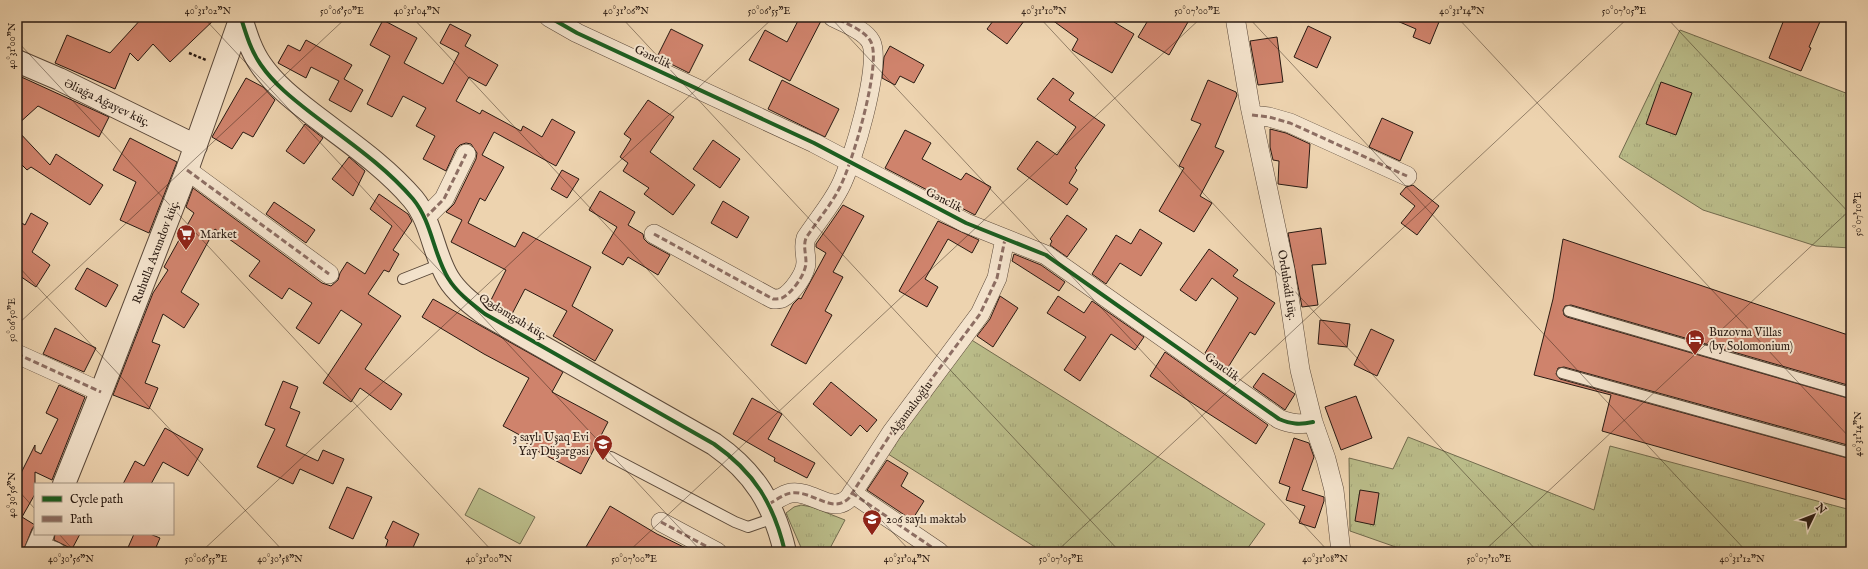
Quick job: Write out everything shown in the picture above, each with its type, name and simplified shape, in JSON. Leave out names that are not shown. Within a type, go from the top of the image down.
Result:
[{"type":"street","name":"Qədəmgah küç.","points":[[241,17],[250,44],[261,65],[292,97],[400,185],[414,200],[425,218],[441,264],[449,279],[458,291],[485,314],[714,444],[731,456],[756,483],[772,511],[785,552]]},
{"type":"street","name":"Ruhulla Axundov küç.","points":[[64,483],[187,170],[241,17]]},
{"type":"street","name":"Gənclik","points":[[549,17],[577,33],[814,143],[966,223],[1035,250],[1064,267],[1279,419],[1290,424],[1313,422]]},
{"type":"street","points":[[654,234],[773,299],[781,299],[787,294],[804,271],[806,263],[804,244],[806,238],[834,197],[851,163],[868,95],[874,52],[870,41],[866,36],[833,17]]},
{"type":"street","name":"Ordubadi küç.","points":[[1235,17],[1252,115],[1283,255],[1300,370],[1313,422],[1330,472],[1336,506],[1341,552]]},
{"type":"street","points":[[223,68],[240,60],[253,60],[261,65]]},
{"type":"street","name":"Əliağa Ağayev küç.","points":[[17,61],[196,146]]},
{"type":"street","points":[[1252,115],[1269,117],[1290,123],[1407,176]]},
{"type":"street","points":[[425,218],[444,199],[466,154]]},
{"type":"street","points":[[187,170],[329,274]]},
{"type":"street","name":"Ağamalıoğlu","points":[[772,511],[790,493],[797,493],[836,505],[843,504],[852,493],[892,432],[980,314],[997,278],[1006,239]]},
{"type":"street","points":[[17,354],[101,392]]},
{"type":"street","points":[[852,493],[939,552]]},
{"type":"street","points":[[661,522],[717,552]]},
{"type":"lane","points":[[403,279],[441,264]]},
{"type":"lane","points":[[1569,311],[1851,393]]},
{"type":"lane","points":[[1562,373],[1851,454]]},
{"type":"lane","points":[[611,457],[735,522],[748,527],[772,511]]},
{"type":"green space","points":[[1680,30],[1851,95],[1851,248],[1816,246],[1703,210],[1619,157]]},
{"type":"green space","points":[[970,339],[1265,524],[1245,552],[1043,552],[888,454]]},
{"type":"green space","points":[[1408,437],[1594,510],[1610,446],[1851,510],[1851,552],[1410,552],[1350,531],[1349,458],[1393,469]]},
{"type":"green space","points":[[479,488],[535,517],[520,544],[465,515]]},
{"type":"green space","points":[[801,505],[812,507],[845,520],[828,552],[803,552],[786,513],[794,507]]},
{"type":"building","points":[[143,17],[217,17],[170,62],[153,44],[138,61],[130,53],[115,89],[55,63],[67,35],[110,53]]},
{"type":"building","points":[[800,17],[822,17],[822,19],[790,81],[749,60],[765,30],[787,42]]},
{"type":"building","points":[[996,17],[1027,17],[1007,44],[987,29]]},
{"type":"building","points":[[1048,17],[1117,17],[1114,22],[1134,34],[1112,73],[1072,50],[1078,39]]},
{"type":"building","points":[[1150,17],[1180,17],[1188,22],[1169,55],[1138,37]]},
{"type":"building","points":[[1388,17],[1441,17],[1430,44],[1413,37],[1416,29]]},
{"type":"building","points":[[1785,17],[1822,17],[1809,47],[1811,48],[1801,71],[1769,58]]},
{"type":"building","points":[[383,20],[417,38],[404,63],[443,84],[459,53],[440,43],[450,24],[471,35],[465,46],[498,65],[486,86],[469,77],[456,101],[480,114],[482,110],[521,131],[523,126],[542,137],[552,119],[575,132],[556,166],[494,132],[482,155],[504,167],[485,201],[480,198],[468,223],[515,247],[523,232],[591,267],[572,306],[613,330],[595,361],[553,336],[567,311],[525,289],[512,314],[490,302],[506,270],[451,242],[462,220],[446,212],[454,204],[476,159],[477,153],[471,144],[466,143],[460,145],[456,149],[446,171],[423,159],[435,136],[416,126],[426,108],[403,96],[392,117],[367,104],[390,56],[370,45]]},
{"type":"building","points":[[1308,26],[1331,37],[1317,68],[1294,57]]},
{"type":"building","points":[[671,29],[703,45],[689,73],[657,57]]},
{"type":"building","points":[[1277,37],[1283,82],[1258,85],[1250,41]]},
{"type":"building","points":[[306,40],[352,65],[344,79],[363,90],[351,112],[329,100],[339,81],[311,67],[306,78],[278,63],[288,45],[300,51]]},
{"type":"building","points":[[890,46],[924,65],[914,83],[900,76],[895,85],[882,78],[884,57]]},
{"type":"building","points":[[17,75],[109,117],[99,137],[38,106],[17,125]]},
{"type":"building","points":[[246,78],[263,87],[275,100],[253,137],[243,132],[232,149],[212,137]]},
{"type":"building","points":[[1053,78],[1074,93],[1069,100],[1105,125],[1075,168],[1077,170],[1069,183],[1078,189],[1067,205],[1017,169],[1037,141],[1057,155],[1076,127],[1037,99]]},
{"type":"building","points":[[782,80],[839,109],[825,137],[768,109]]},
{"type":"building","points":[[1208,80],[1236,92],[1237,95],[1215,147],[1224,151],[1200,196],[1212,203],[1194,232],[1159,211],[1184,168],[1179,166],[1201,124],[1191,120]]},
{"type":"building","points":[[1661,82],[1692,93],[1676,135],[1646,124]]},
{"type":"building","points":[[648,100],[674,117],[650,152],[695,185],[673,215],[644,194],[649,188],[623,171],[628,163],[620,157],[631,139],[624,134]]},
{"type":"building","points":[[1382,118],[1413,132],[1400,161],[1369,147]]},
{"type":"building","points":[[305,124],[323,138],[304,164],[286,151]]},
{"type":"building","points":[[1270,129],[1286,133],[1310,144],[1307,188],[1278,184],[1279,161],[1273,160],[1270,147]]},
{"type":"building","points":[[17,130],[50,165],[56,154],[103,185],[90,205],[31,167],[27,170],[17,160]]},
{"type":"building","points":[[905,130],[931,143],[922,159],[961,180],[966,173],[991,187],[975,215],[885,168]]},
{"type":"building","points":[[130,138],[177,162],[149,233],[120,220],[136,182],[113,170]]},
{"type":"building","points":[[713,140],[740,159],[720,188],[693,169]]},
{"type":"building","points":[[349,157],[365,171],[353,196],[332,179]]},
{"type":"building","points":[[562,170],[579,179],[567,198],[551,189]]},
{"type":"building","points":[[1413,185],[1439,206],[1417,235],[1401,223],[1415,206],[1400,194],[1406,187]]},
{"type":"building","points":[[193,188],[322,283],[331,286],[338,280],[340,273],[347,262],[365,274],[392,226],[370,209],[379,194],[408,214],[412,221],[393,250],[399,254],[389,272],[384,270],[368,294],[401,316],[365,369],[402,394],[391,410],[360,388],[351,402],[323,383],[362,324],[341,310],[319,344],[296,328],[312,303],[289,288],[282,299],[249,276],[260,261],[215,229],[181,292],[199,304],[184,328],[163,314],[152,342],[160,345],[145,383],[158,388],[149,409],[113,395],[153,293],[168,270],[164,267],[194,213],[186,207]]},
{"type":"building","points":[[600,191],[635,212],[628,225],[643,234],[644,239],[648,243],[670,255],[658,275],[628,257],[623,265],[602,253],[617,227],[589,210]]},
{"type":"building","points":[[723,201],[749,217],[737,238],[711,223]]},
{"type":"building","points":[[274,202],[315,230],[306,243],[266,214]]},
{"type":"building","points":[[843,205],[864,216],[833,272],[843,277],[825,311],[832,315],[806,364],[771,345],[793,304],[799,298],[801,299],[826,253],[816,247],[816,244]]},
{"type":"building","points":[[31,213],[48,223],[32,252],[50,265],[36,287],[17,274],[17,220],[25,225]]},
{"type":"building","points":[[1067,215],[1087,229],[1067,257],[1050,245],[1052,241],[1050,239]]},
{"type":"building","points":[[938,221],[979,240],[972,253],[948,239],[925,279],[938,287],[927,307],[899,291]]},
{"type":"building","points":[[1321,228],[1326,264],[1312,265],[1318,305],[1302,307],[1288,233]]},
{"type":"building","points":[[1140,229],[1162,243],[1141,276],[1120,263],[1106,284],[1092,274],[1116,235],[1131,244]]},
{"type":"building","name":"Buzovna Villas (by Solomonium)","points":[[1563,239],[1851,336],[1851,386],[1571,305],[1565,306],[1563,310],[1564,315],[1567,317],[1851,399],[1851,446],[1564,367],[1558,368],[1556,374],[1560,379],[1851,459],[1851,501],[1602,431],[1611,395],[1534,375],[1553,299]]},
{"type":"building","points":[[1209,249],[1238,270],[1233,276],[1275,303],[1255,335],[1250,332],[1227,369],[1205,353],[1238,298],[1212,278],[1196,301],[1180,290]]},
{"type":"building","points":[[1014,254],[1041,265],[1065,282],[1059,291],[1012,261]]},
{"type":"building","points":[[87,268],[118,285],[106,307],[75,289]]},
{"type":"building","points":[[1000,296],[1018,308],[993,347],[977,336],[990,319]]},
{"type":"building","points":[[1058,296],[1084,313],[1092,301],[1144,337],[1135,350],[1111,334],[1080,381],[1064,370],[1086,337],[1047,313]]},
{"type":"building","points":[[433,299],[563,372],[552,392],[608,422],[581,474],[526,445],[529,440],[503,426],[529,378],[484,354],[422,317]]},
{"type":"building","points":[[1320,320],[1350,324],[1347,347],[1318,344]]},
{"type":"building","points":[[55,328],[96,348],[84,372],[43,354]]},
{"type":"building","points":[[1371,329],[1394,340],[1377,376],[1354,365]]},
{"type":"building","points":[[1165,352],[1268,425],[1256,444],[1150,376]]},
{"type":"building","points":[[1263,373],[1295,394],[1285,410],[1253,387]]},
{"type":"building","points":[[283,381],[298,387],[290,408],[300,412],[286,446],[318,461],[323,450],[344,459],[333,484],[300,469],[293,484],[257,467],[275,429],[265,425]]},
{"type":"building","points":[[831,382],[877,420],[867,432],[860,425],[851,436],[813,404]]},
{"type":"building","points":[[59,385],[85,397],[52,480],[35,472],[34,496],[22,517],[34,524],[34,526],[23,552],[17,552],[17,481],[35,445],[35,451],[41,454],[58,419],[46,413]]},
{"type":"building","points":[[1356,396],[1372,438],[1341,450],[1325,407]]},
{"type":"building","points":[[752,398],[782,414],[768,439],[815,463],[807,478],[774,461],[775,458],[733,434]]},
{"type":"building","points":[[165,428],[203,449],[188,476],[163,462],[152,483],[124,483],[135,461],[144,466]]},
{"type":"building","points":[[1294,438],[1309,443],[1314,457],[1302,490],[1324,497],[1315,528],[1299,523],[1305,506],[1286,500],[1290,487],[1279,483]]},
{"type":"building","points":[[887,460],[908,473],[901,486],[924,501],[912,520],[867,490]]},
{"type":"building","points":[[347,487],[372,497],[353,539],[329,528]]},
{"type":"building","points":[[1360,490],[1379,493],[1374,525],[1355,521]]},
{"type":"building","points":[[610,506],[657,534],[694,552],[583,552]]},
{"type":"building","points":[[393,521],[419,534],[411,552],[384,552],[388,540],[385,538]]},
{"type":"building","points":[[55,535],[79,535],[72,549],[54,540]]},
{"type":"building","points":[[134,535],[152,535],[160,538],[154,552],[126,552]]},
{"type":"marked path","points":[[654,234],[773,299],[779,299],[786,296],[794,288],[804,272],[806,262],[806,238],[832,200],[845,175],[864,114],[872,71],[873,54],[871,42],[864,34],[854,27],[833,17]]},
{"type":"marked path","points":[[1252,115],[1269,117],[1290,123],[1407,176]]},
{"type":"marked path","points":[[425,218],[444,199],[466,154]]},
{"type":"marked path","points":[[187,170],[329,274]]},
{"type":"marked path","points":[[769,504],[791,493],[799,493],[836,504],[843,503],[849,498],[892,432],[980,314],[997,278],[1005,239]]},
{"type":"marked path","points":[[17,354],[101,392]]},
{"type":"marked path","points":[[852,493],[939,552]]},
{"type":"marked path","points":[[661,522],[717,552]]},
{"type":"cycle path","points":[[549,17],[577,33],[814,143],[966,223],[1046,255],[1279,419],[1295,424],[1313,422]]},
{"type":"cycle path","points":[[241,18],[254,54],[272,79],[297,102],[390,175],[413,199],[424,218],[443,268],[448,278],[460,293],[485,314],[714,444],[728,455],[751,478],[760,490],[775,519],[785,552]]},
{"type":"place","name":"Market","points":[[186,251]]},
{"type":"place","name":"Buzovna Villas (by Solomonium)","points":[[1695,356]]},
{"type":"place","name":"3 saylı Uşaq Evi Yay Düşərgəsi","points":[[603,461]]},
{"type":"place","name":"206 saylı məktəb","points":[[872,536]]}]
